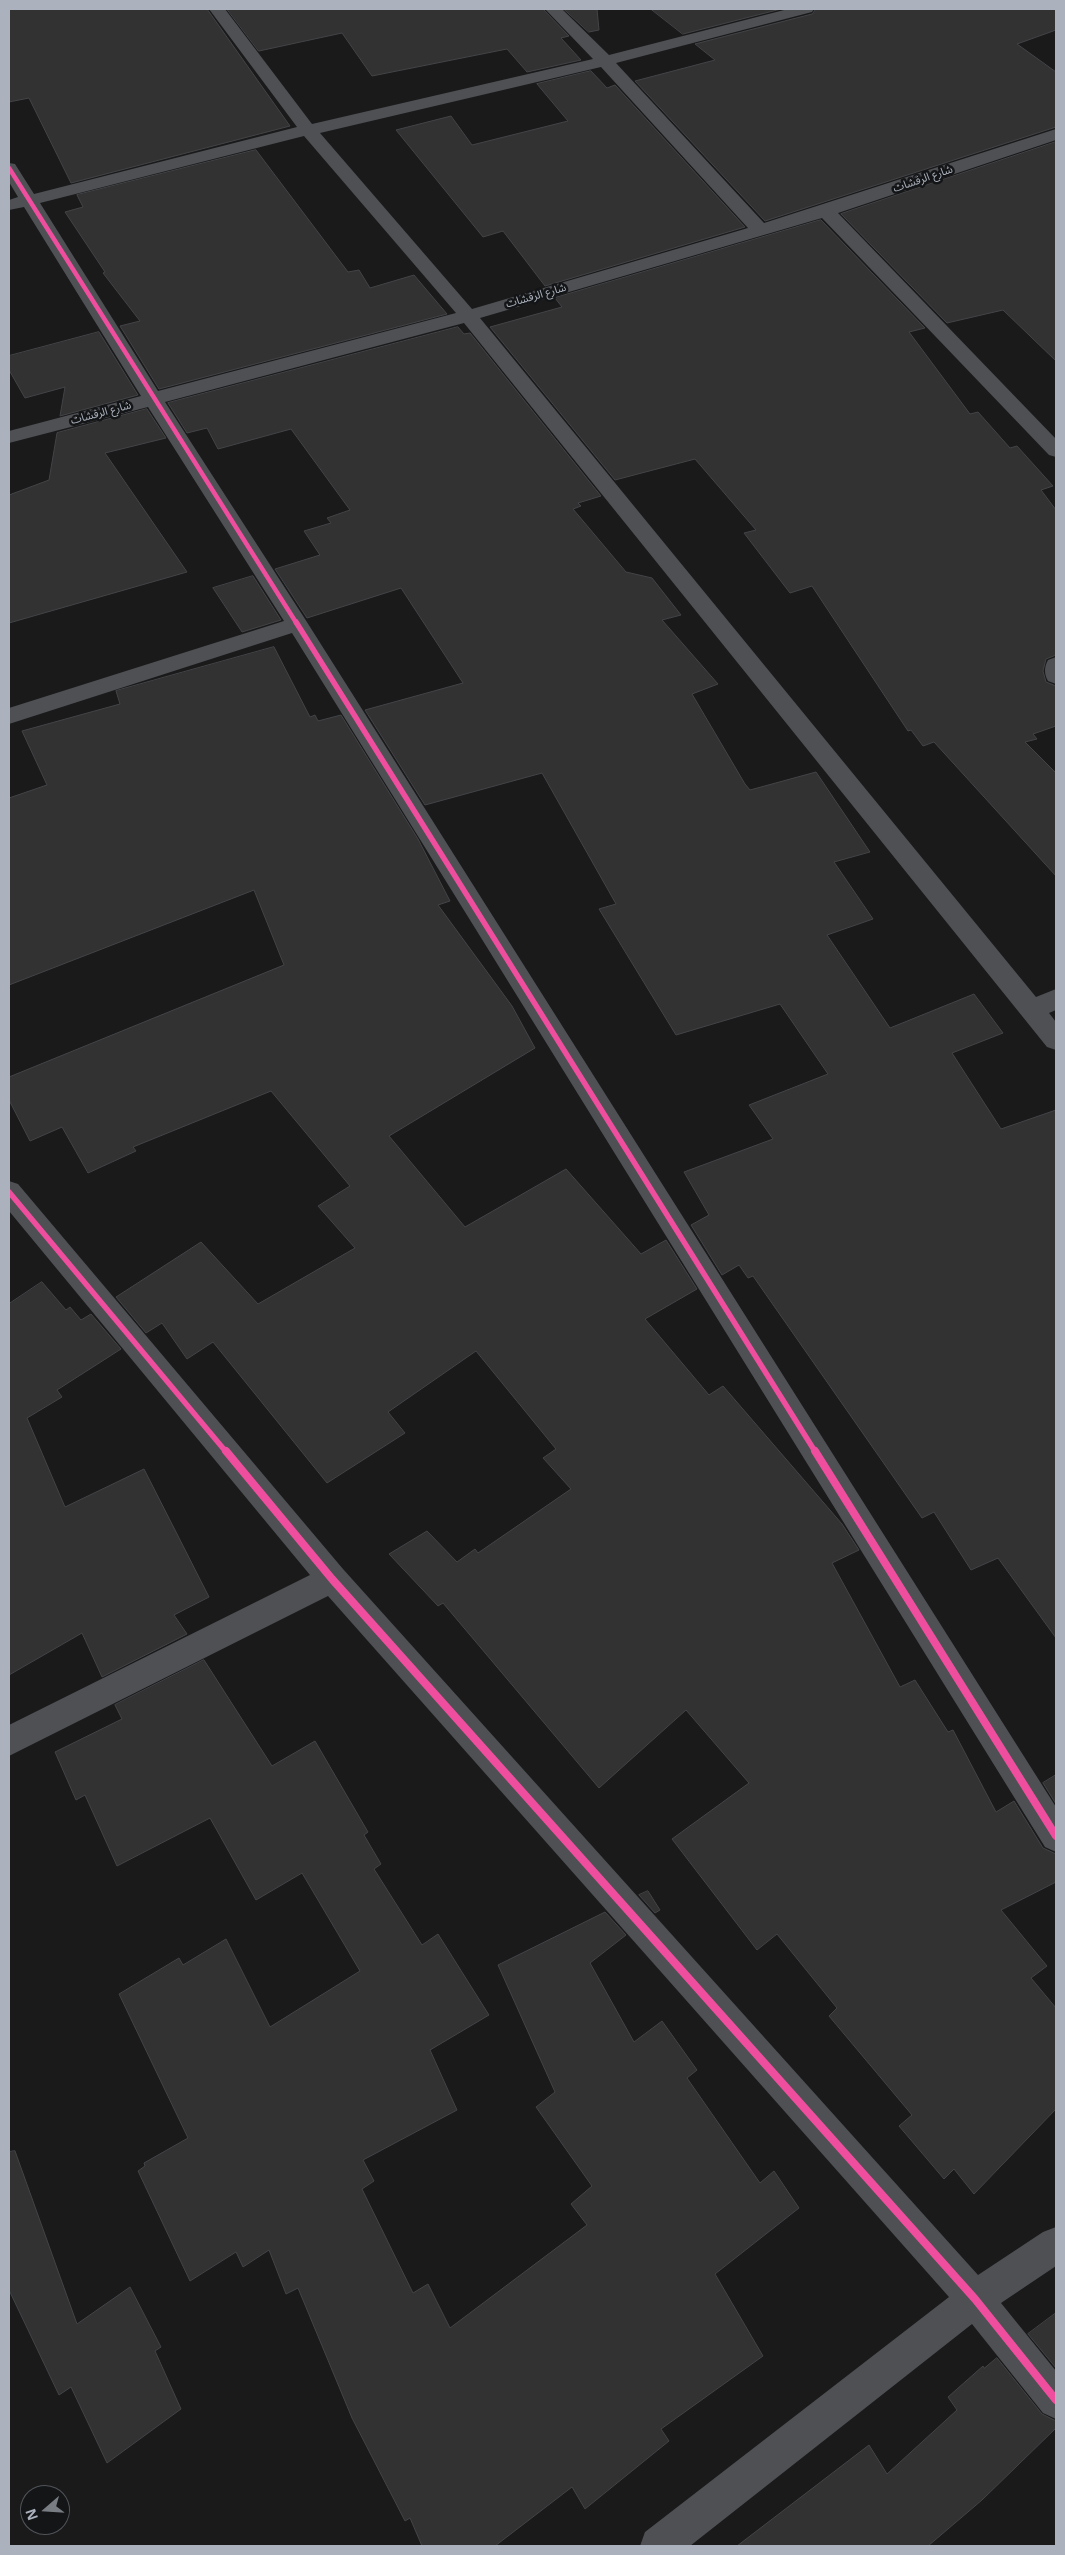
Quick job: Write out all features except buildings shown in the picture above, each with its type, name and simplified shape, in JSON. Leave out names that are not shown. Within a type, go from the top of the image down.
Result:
[{"type":"street","points":[[217,9],[308,130],[468,316],[1033,1009],[1056,1040]]},
{"type":"street","points":[[552,9],[605,61],[760,231]]},
{"type":"street","points":[[18,203],[308,130],[605,61],[806,9]]},
{"type":"street","name":"شارع الرقشات","points":[[9,437],[468,316],[826,211],[1056,134]]},
{"type":"street","points":[[9,168],[18,203],[152,399],[297,624],[1056,1836]]},
{"type":"street","points":[[826,211],[1056,451]]},
{"type":"street","points":[[9,716],[297,624]]},
{"type":"street","points":[[1056,665],[1056,676]]},
{"type":"street","points":[[1033,1009],[1056,999]]},
{"type":"street","points":[[9,1192],[332,1579],[975,2299],[1056,2400]]},
{"type":"street","points":[[9,1740],[332,1579]]},
{"type":"street","points":[[659,2546],[975,2299],[1056,2245]]},
{"type":"cycle path","points":[[9,168],[1056,1836]]},
{"type":"cycle path","points":[[9,1192],[332,1579],[975,2299],[1056,2400]]}]
